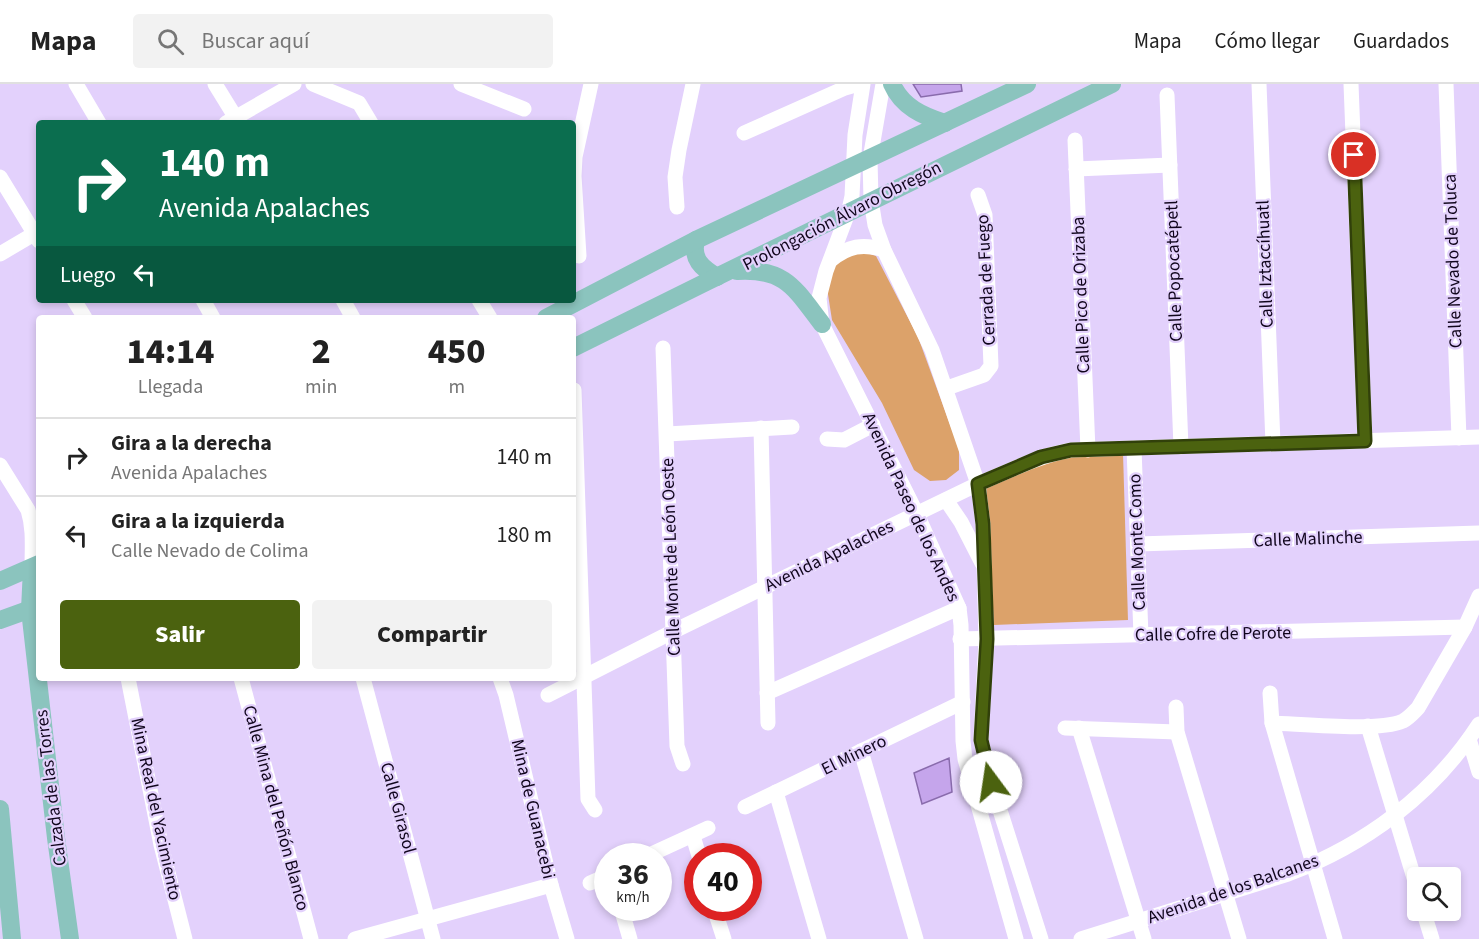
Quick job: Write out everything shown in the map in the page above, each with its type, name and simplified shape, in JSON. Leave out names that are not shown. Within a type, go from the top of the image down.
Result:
[{"type":"main road","name":"Prolongación Álvaro Obregón","points":[[576,302],[696,240],[1028,84]]},
{"type":"main road","name":"Prolongación Álvaro Obregón","points":[[576,347],[849,210],[1112,84]]},
{"type":"main road","points":[[882,85],[896,92],[912,109],[945,123]]},
{"type":"main road","points":[[696,240],[694,252],[700,265],[723,274],[756,270],[780,277],[796,289],[822,324]]},
{"type":"main road","name":"Prolongación Álvaro Obregón","points":[[552,315],[575,303]]},
{"type":"main road","points":[[0,581],[35,566]]},
{"type":"main road","name":"Calzada de las Torres","points":[[35,566],[35,608]]},
{"type":"main road","points":[[0,620],[35,608]]},
{"type":"main road","name":"Calzada de las Torres","points":[[42,681],[56,838],[70,939]]},
{"type":"main road","points":[[0,809],[12,939]]},
{"type":"street","points":[[76,84],[97,120]]},
{"type":"street","points":[[215,84],[233,120]]},
{"type":"street","points":[[236,120],[294,84]]},
{"type":"street","points":[[313,84],[359,104],[369,120]]},
{"type":"street","points":[[461,84],[524,109]]},
{"type":"street","points":[[576,152],[591,84]]},
{"type":"street","points":[[677,207],[675,177],[693,84]]},
{"type":"street","points":[[744,133],[845,88],[861,84]]},
{"type":"street","name":"Avenida Paseo de los Andes","points":[[861,84],[855,135],[875,225],[884,250],[932,350],[978,484],[983,524],[987,639],[981,740],[985,762],[1041,939]]},
{"type":"street","name":"Calle Iztaccíhuatl","points":[[1259,84],[1272,444]]},
{"type":"street","points":[[1351,84],[1365,441]]},
{"type":"street","name":"Calle Nevado de Toluca","points":[[1446,84],[1459,438]]},
{"type":"street","name":"Avenida Paseo de los Andes","points":[[882,85],[849,210],[826,271],[819,298],[822,324],[917,514],[959,608],[963,741],[969,777],[1016,939]]},
{"type":"street","name":"Calle Popocatépetl","points":[[1167,95],[1181,447]]},
{"type":"street","name":"Calle Pico de Orizaba","points":[[1075,140],[1088,450]]},
{"type":"street","points":[[1076,169],[1170,165]]},
{"type":"street","points":[[0,177],[36,232]]},
{"type":"street","name":"Cerrada de Fuego","points":[[946,388],[984,375],[991,366],[985,216],[978,195]]},
{"type":"street","points":[[576,208],[579,256]]},
{"type":"street","points":[[0,254],[36,236]]},
{"type":"street","points":[[831,260],[840,252],[851,247],[862,245],[884,250]]},
{"type":"street","name":"Calle Monte de León Oeste","points":[[663,348],[677,746],[683,764]]},
{"type":"street","points":[[827,439],[844,440],[873,426]]},
{"type":"street","points":[[667,434],[792,427]]},
{"type":"street","points":[[761,428],[768,723]]},
{"type":"street","name":"Avenida Apalaches","points":[[548,695],[674,631],[978,484],[1041,457],[1071,450],[1479,437]]},
{"type":"street","name":"Calle Monte Como","points":[[1134,448],[1141,636]]},
{"type":"street","name":"Calzada de las Torres","points":[[0,465],[28,510],[33,534],[35,566]]},
{"type":"street","points":[[576,477],[588,799],[595,810]]},
{"type":"street","points":[[946,500],[961,522],[984,568]]},
{"type":"street","name":"Calle Malinche","points":[[1138,544],[1479,533]]},
{"type":"street","points":[[1272,723],[1368,726],[1394,723],[1410,717],[1418,708],[1465,627],[1479,596]]},
{"type":"street","points":[[767,693],[959,608]]},
{"type":"street","name":"Calle Cofre de Perote","points":[[960,639],[1465,627]]},
{"type":"street","name":"Mina Real del Yacimiento","points":[[129,681],[161,845],[185,939]]},
{"type":"street","name":"Calle Mina del Peñón Blanco","points":[[242,681],[311,939]]},
{"type":"street","name":"Calle Girasol","points":[[364,681],[433,939]]},
{"type":"street","name":"Mina de Guanacebi","points":[[501,681],[551,885],[567,939]]},
{"type":"street","points":[[1270,693],[1272,723],[1335,939]]},
{"type":"street","name":"El Minero","points":[[745,807],[963,702]]},
{"type":"street","points":[[1176,707],[1177,732],[1239,939]]},
{"type":"street","name":"Avenida de los Balcanes","points":[[1081,939],[1226,895],[1313,865],[1356,843],[1396,816],[1424,789],[1469,739],[1479,724]]},
{"type":"street","points":[[1368,726],[1411,867]]},
{"type":"street","points":[[1144,939],[1072,728],[1177,732]]},
{"type":"street","points":[[1469,739],[1479,772]]},
{"type":"street","points":[[861,751],[916,939]]},
{"type":"street","points":[[776,792],[819,939]]},
{"type":"street","points":[[672,845],[708,828]]},
{"type":"street","points":[[693,836],[695,843]]},
{"type":"street","points":[[590,883],[594,881]]},
{"type":"street","points":[[355,939],[551,885]]},
{"type":"street","points":[[625,921],[630,939]]},
{"type":"street","points":[[718,921],[724,939]]},
{"type":"street","points":[[1426,921],[1432,939]]},
{"type":"shaded area","points":[[863,252],[876,256],[918,337],[959,449],[959,470],[946,480],[930,481],[914,470],[882,403],[832,320],[827,288],[837,260]]},
{"type":"shaded area","points":[[1123,453],[1128,620],[994,625],[986,485],[1054,457]]},
{"type":"building","points":[[913,84],[961,84],[962,91],[921,97]]},
{"type":"building","points":[[949,758],[952,792],[922,804],[914,773]]},
{"type":"route","points":[[991,782],[981,740],[987,639],[983,524],[978,484],[1041,457],[1071,450],[1365,441],[1354,155]]}]
